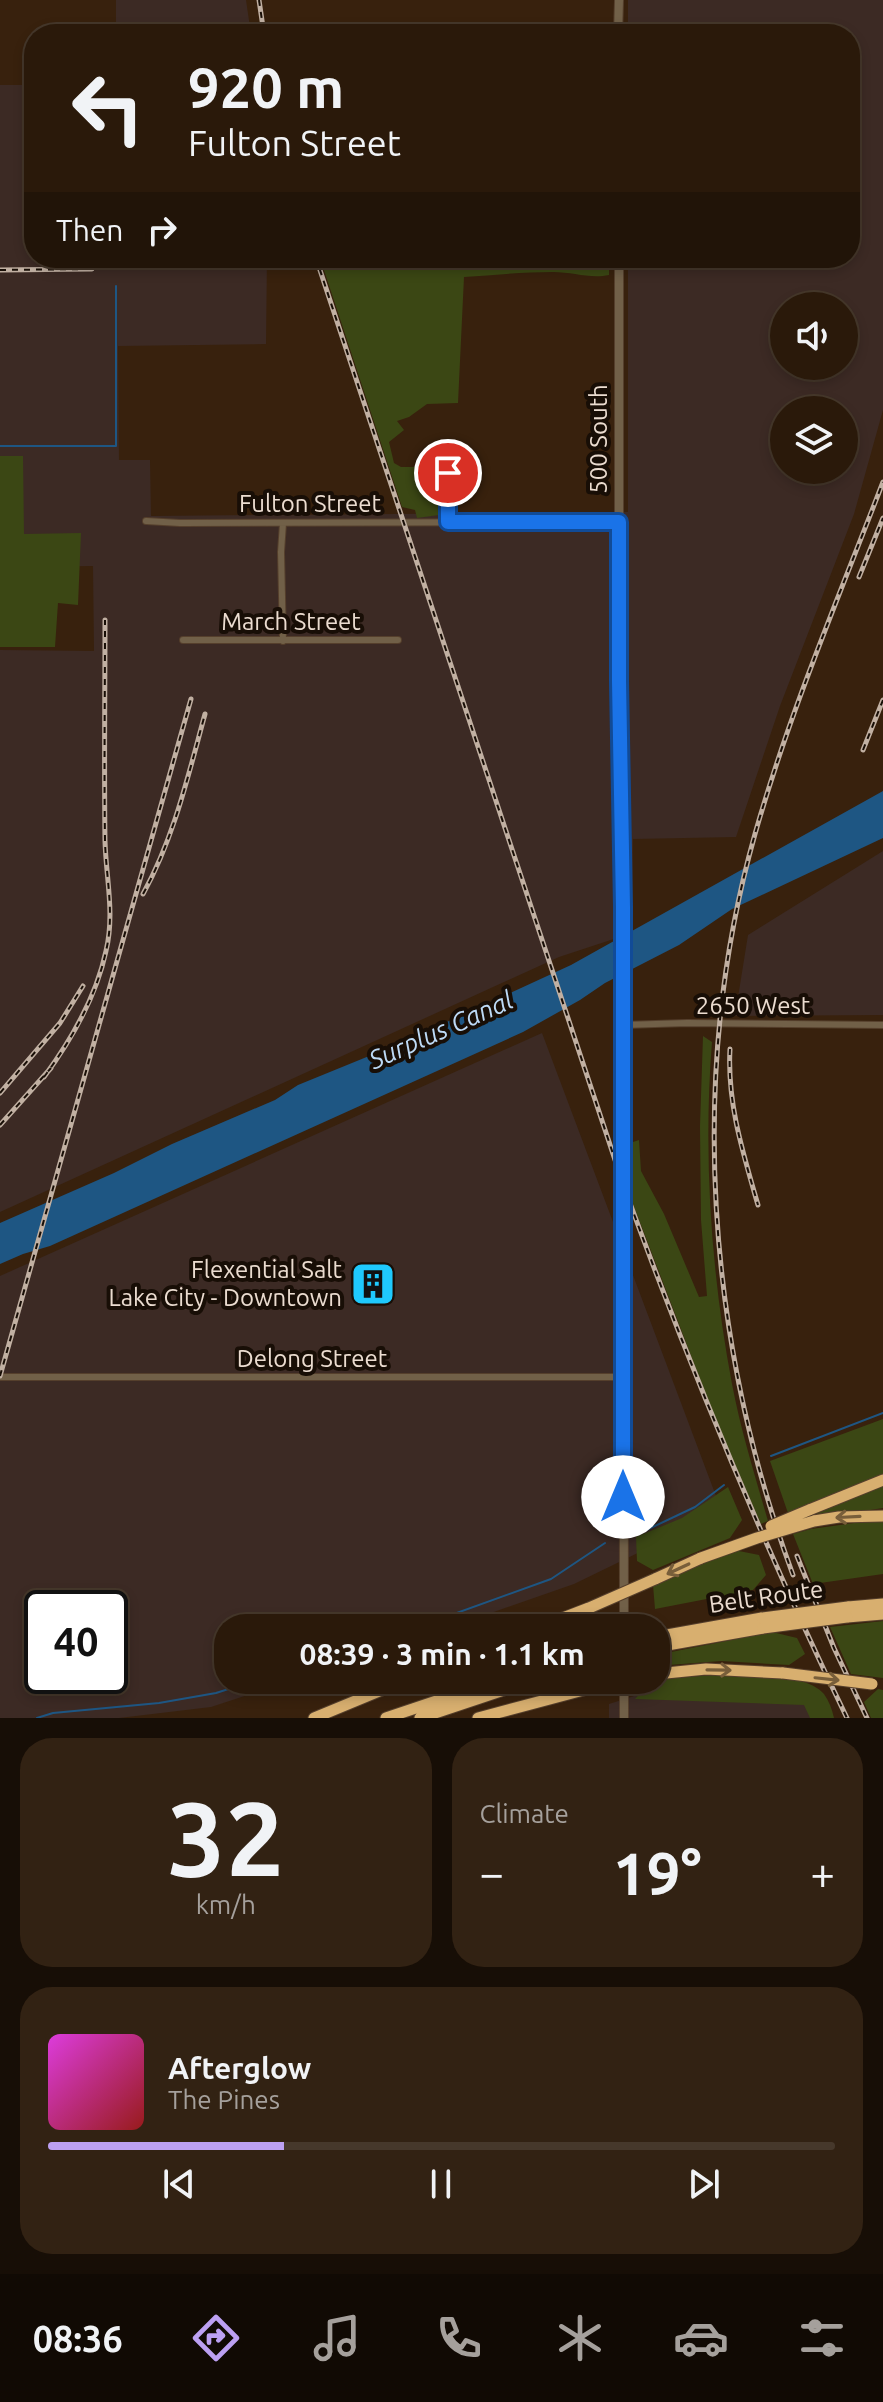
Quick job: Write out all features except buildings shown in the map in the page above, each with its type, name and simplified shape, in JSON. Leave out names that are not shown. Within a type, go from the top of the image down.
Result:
[{"type":"highway","points":[[573,1614],[701,1558],[785,1528],[883,1480]]},
{"type":"highway","points":[[811,1516],[883,1516]]},
{"type":"highway","name":"Belt Route","points":[[670,1640],[883,1604]]},
{"type":"highway","name":"Belt Route","points":[[848,1612],[883,1614]]},
{"type":"highway","points":[[670,1673],[706,1669],[783,1673],[878,1684]]},
{"type":"highway","points":[[314,1718],[372,1694]]},
{"type":"highway","points":[[386,1718],[457,1694]]},
{"type":"highway","points":[[420,1718],[492,1694]]},
{"type":"highway","points":[[478,1718],[568,1694]]},
{"type":"street","points":[[618,24],[619,0]]},
{"type":"street","name":"500 South","points":[[619,268],[624,1614]]},
{"type":"street","points":[[448,473],[448,522]]},
{"type":"street","name":"Fulton Street","points":[[146,521],[619,522]]},
{"type":"street","points":[[283,523],[283,641]]},
{"type":"street","name":"March Street","points":[[183,640],[398,640]]},
{"type":"street","name":"2650 West","points":[[623,1025],[883,1025]]},
{"type":"street","name":"Delong Street","points":[[0,1377],[623,1377]]},
{"type":"street","points":[[624,1694],[624,1718]]},
{"type":"shaded area","points":[[116,0],[246,0],[250,24],[116,24]]},
{"type":"shaded area","points":[[628,0],[883,0],[883,410],[854,514],[780,706],[736,837],[633,839],[632,933],[559,957],[0,1212],[0,650],[94,651],[93,566],[22,567],[0,462],[0,85],[24,85],[24,268],[267,268],[266,344],[118,346],[119,460],[150,460],[151,516],[628,512],[628,268],[860,268],[860,24],[628,24]]},
{"type":"shaded area","points":[[883,851],[883,1015],[735,1016],[748,935]]},
{"type":"shaded area","points":[[542,1033],[722,1512],[574,1584],[488,1614],[214,1614],[214,1694],[250,1694],[211,1707],[119,1718],[0,1718],[0,1276]]},
{"type":"shaded area","points":[[670,1689],[822,1701],[828,1718],[609,1718],[609,1704],[640,1694],[670,1694]]},
{"type":"green space","points":[[323,268],[609,268],[609,275],[595,276],[542,272],[464,277],[458,403],[427,404],[409,417],[397,421],[404,430],[389,442],[394,463],[401,467],[435,466],[440,469],[439,515],[417,518],[415,510],[402,507]]},
{"type":"green space","points":[[0,456],[23,456],[24,534],[81,533],[78,605],[58,603],[55,647],[0,647]]},
{"type":"green space","points":[[703,1036],[712,1042],[709,1171],[719,1300],[736,1402],[768,1521],[761,1524],[718,1426],[633,1204],[633,1142],[639,1140],[641,1171],[664,1214],[699,1297],[707,1296],[701,1220]]},
{"type":"green space","points":[[883,1419],[883,1475],[789,1516],[770,1461]]},
{"type":"green space","points":[[883,1485],[883,1508],[813,1519],[811,1516]]},
{"type":"green space","points":[[728,1487],[742,1520],[730,1538],[653,1570],[637,1561],[636,1537],[682,1518]]},
{"type":"green space","points":[[883,1519],[883,1574],[813,1584],[793,1534]]},
{"type":"green space","points":[[734,1550],[759,1555],[766,1575],[753,1590],[655,1609],[653,1585]]},
{"type":"green space","points":[[883,1621],[883,1678],[851,1674],[830,1627]]},
{"type":"green space","points":[[772,1632],[797,1638],[805,1654],[789,1665],[721,1661],[670,1665],[670,1652]]},
{"type":"green space","points":[[724,1674],[805,1682],[824,1694],[834,1718],[810,1718],[804,1705],[635,1699],[640,1694],[670,1694],[670,1679]]},
{"type":"green space","points":[[878,1689],[883,1690],[883,1718],[871,1718],[864,1702]]},
{"type":"water","name":"Surplus Canal","points":[[883,791],[883,838],[732,909],[679,945],[605,983],[523,1032],[50,1246],[0,1264],[0,1223],[275,1100],[298,1085],[401,1043],[571,965]]},
{"type":"waterway","points":[[0,446],[116,446],[116,286]]},
{"type":"waterway","points":[[771,1456],[883,1413]]},
{"type":"waterway","points":[[640,1533],[695,1507],[724,1485]]},
{"type":"waterway","points":[[454,1614],[551,1579],[605,1543]]},
{"type":"waterway","points":[[37,1718],[53,1713],[159,1703],[214,1693]]},
{"type":"railway","points":[[259,0],[263,24]]},
{"type":"railway","points":[[319,268],[623,1184],[728,1454],[847,1718]]},
{"type":"railway","points":[[0,270],[92,269]]},
{"type":"railway","points":[[793,1575],[764,1486],[741,1394],[725,1301],[716,1207],[714,1113],[720,1019],[734,925],[768,789],[883,482]]},
{"type":"railway","points":[[859,577],[883,518]]},
{"type":"railway","points":[[44,1077],[89,1002],[102,968],[109,937],[105,841],[105,620]]},
{"type":"railway","points":[[0,1376],[191,699]]},
{"type":"railway","points":[[863,750],[883,700]]},
{"type":"railway","points":[[143,894],[172,829],[205,714]]},
{"type":"railway","points":[[0,1093],[60,1023],[83,986]]},
{"type":"railway","points":[[730,1049],[734,1108],[758,1205]]},
{"type":"railway","points":[[0,1125],[51,1068]]},
{"type":"railway","points":[[797,1556],[834,1648],[867,1718]]},
{"type":"place","name":"Flexential Salt Lake City - Downtown","points":[[373,1284]]},
{"type":"route","points":[[448,473],[448,522],[619,522],[623,907],[623,1497]]}]
